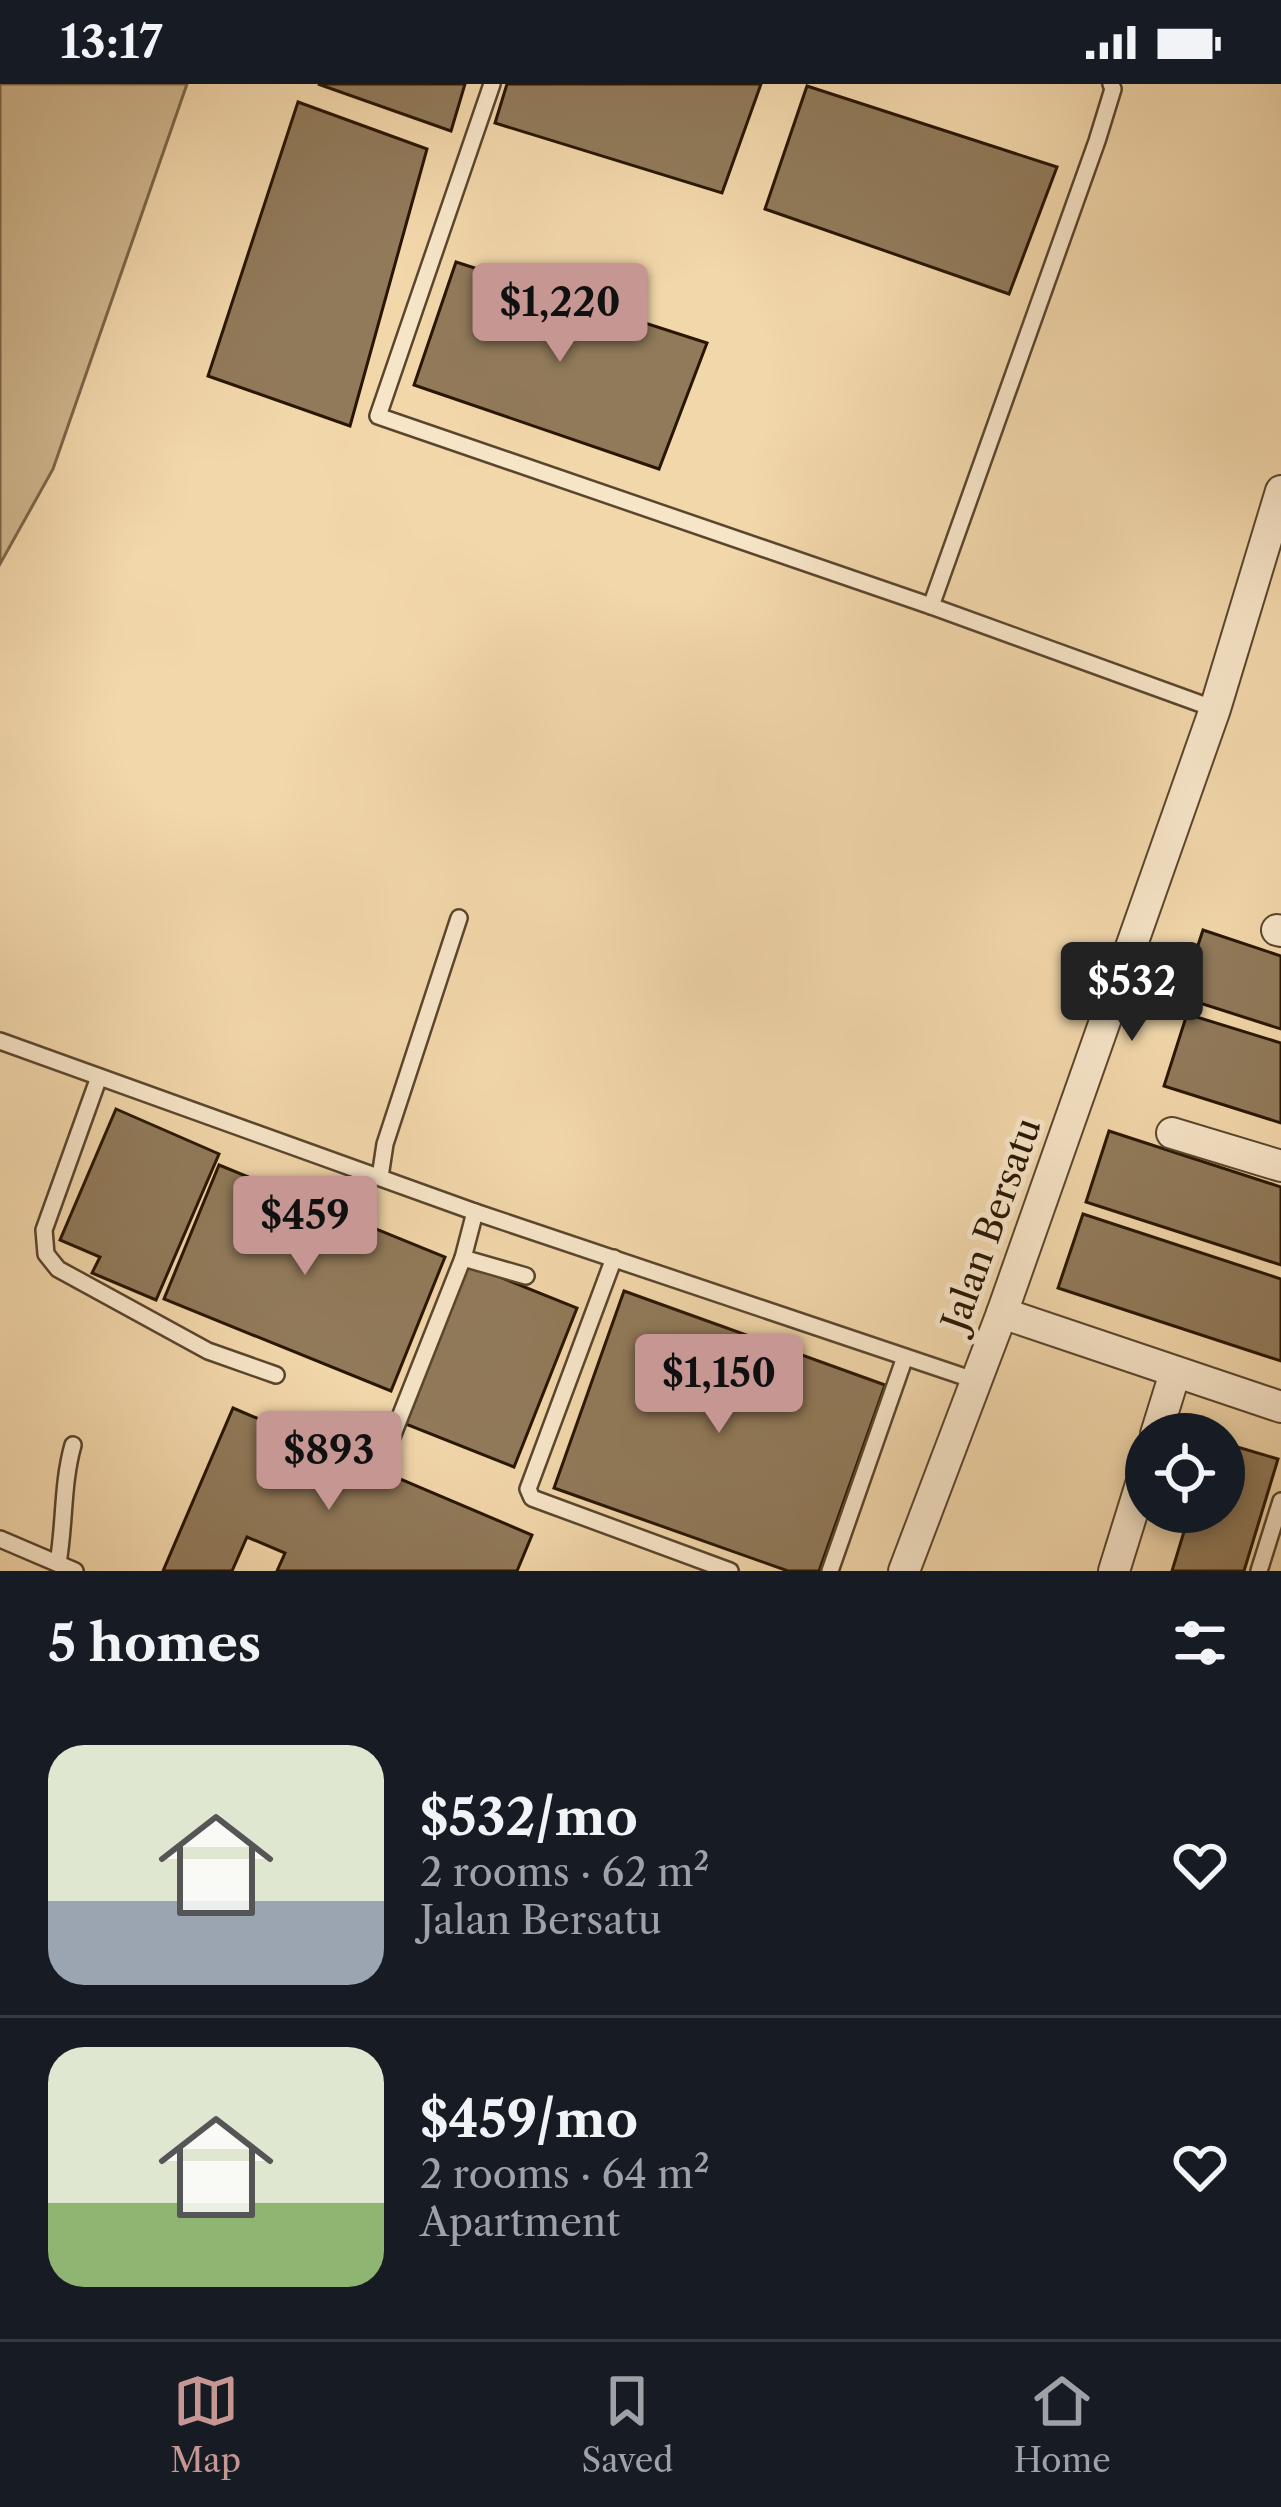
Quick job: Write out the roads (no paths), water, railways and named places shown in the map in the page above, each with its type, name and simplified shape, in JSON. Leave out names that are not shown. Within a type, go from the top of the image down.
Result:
[{"type":"street","name":"Jalan Bersatu","points":[[904,1571],[1002,1313],[1215,710],[1281,491]]},
{"type":"street","points":[[1172,1132],[1281,1166]]},
{"type":"street","points":[[1002,1313],[1281,1407]]},
{"type":"street","points":[[1162,1413],[1175,1372]]},
{"type":"street","points":[[1114,1571],[1126,1533]]},
{"type":"lane","points":[[491,84],[378,416],[932,605],[1215,710]]},
{"type":"lane","points":[[932,605],[1097,141],[1111,84]]},
{"type":"lane","points":[[380,1177],[385,1144],[458,918]]},
{"type":"lane","points":[[0,1041],[476,1212],[974,1380]]},
{"type":"lane","points":[[99,1077],[44,1230],[46,1254],[58,1269],[208,1351],[276,1375]]},
{"type":"lane","points":[[392,1437],[463,1258],[476,1212]]},
{"type":"lane","points":[[463,1258],[526,1276]]},
{"type":"lane","points":[[614,1258],[528,1489],[532,1498],[730,1571]]},
{"type":"lane","points":[[830,1571],[905,1357]]},
{"type":"lane","points":[[58,1563],[64,1476],[73,1445]]},
{"type":"lane","points":[[1258,1571],[1281,1501]]},
{"type":"lane","points":[[0,1539],[75,1571]]}]
